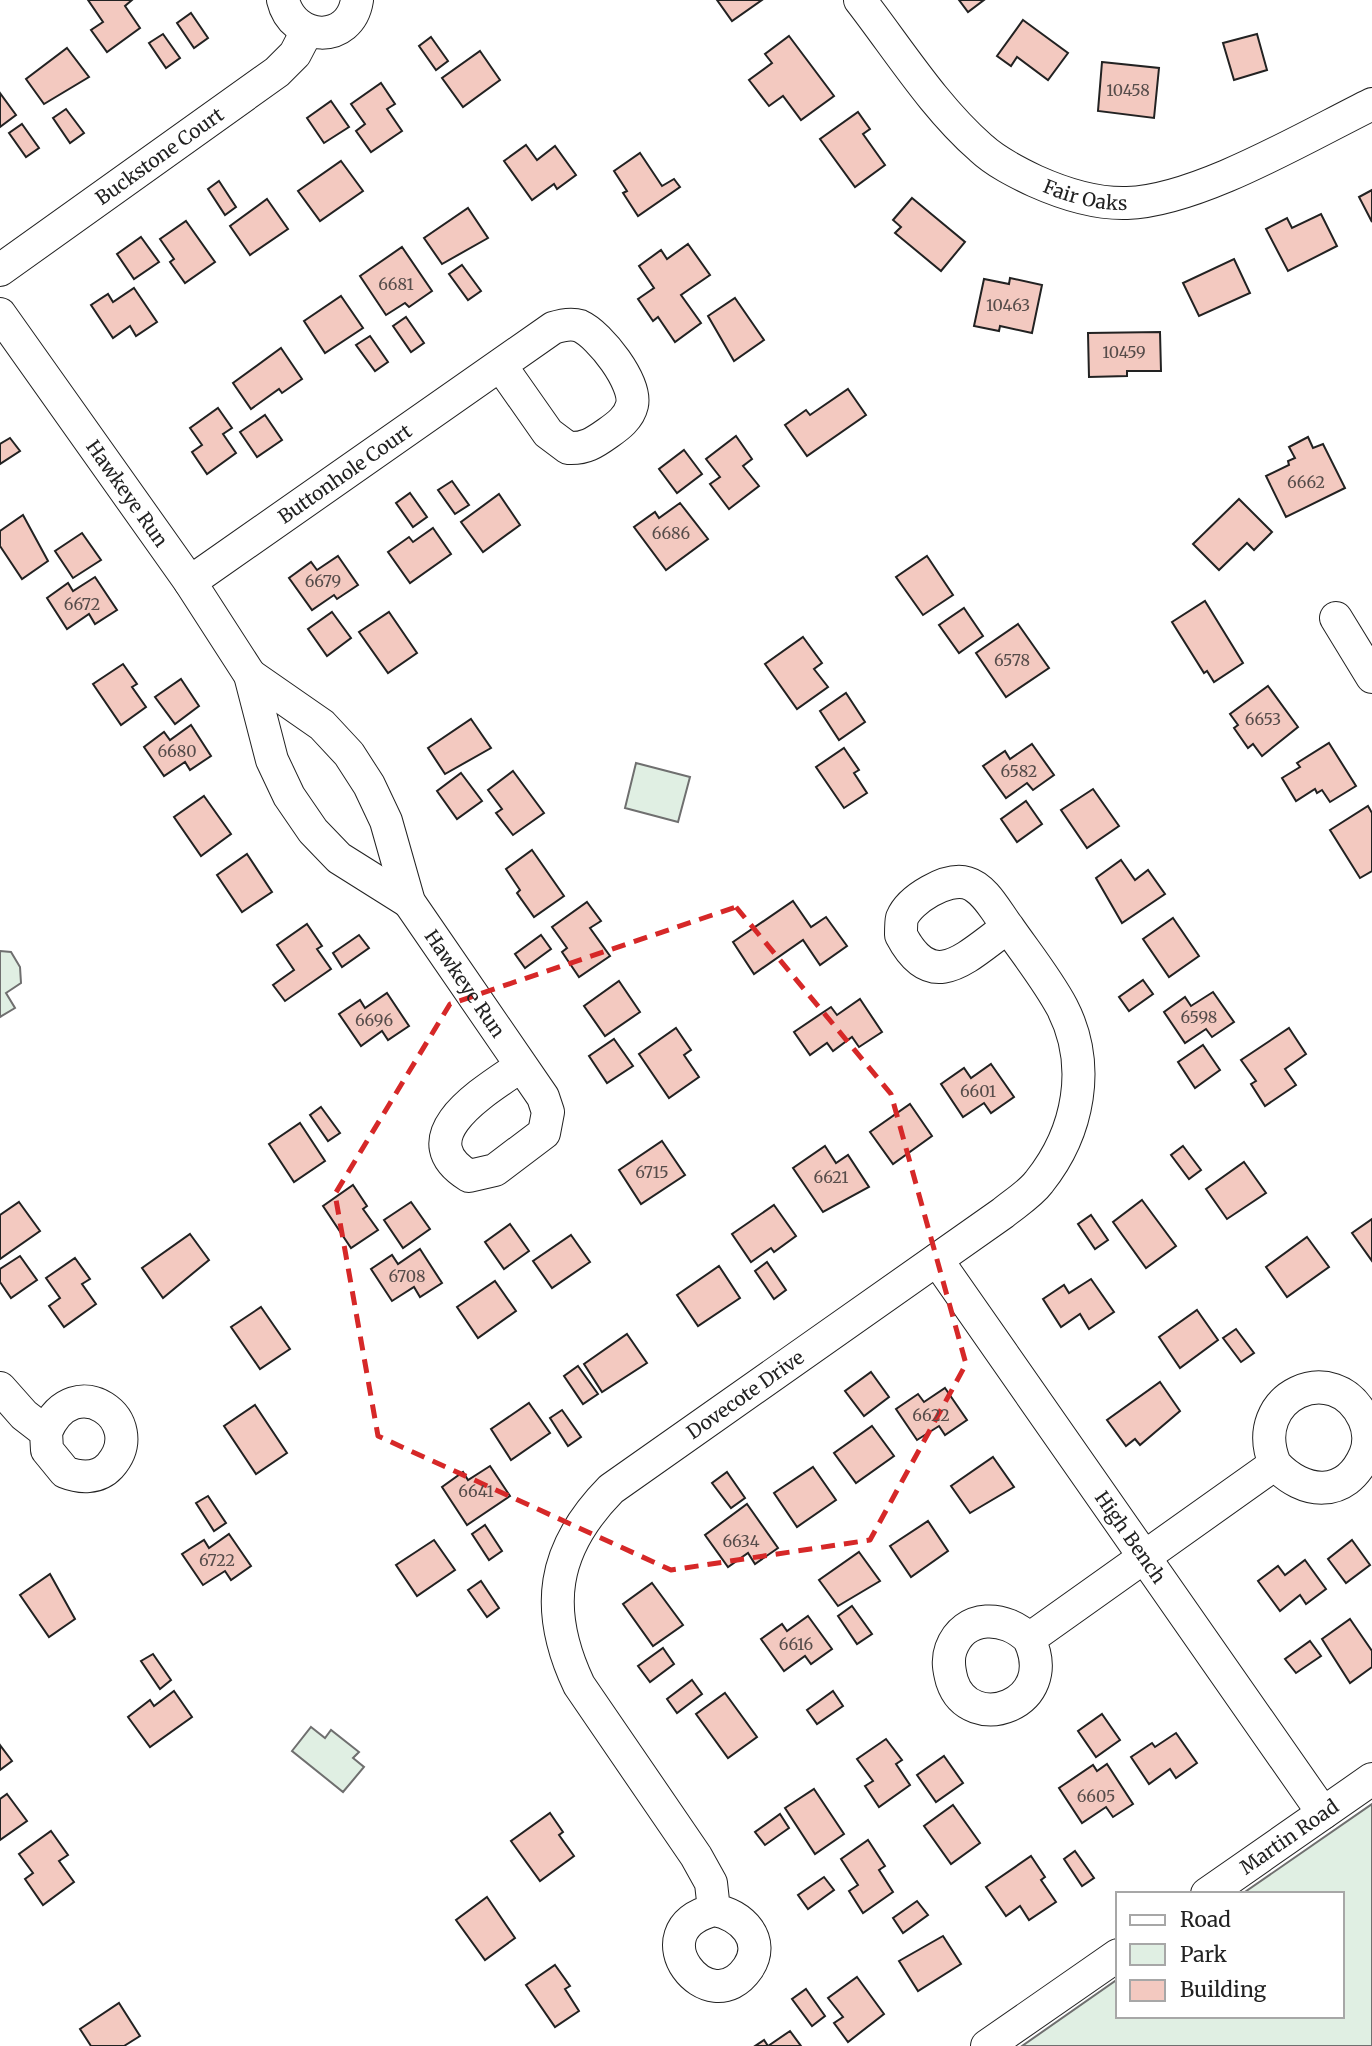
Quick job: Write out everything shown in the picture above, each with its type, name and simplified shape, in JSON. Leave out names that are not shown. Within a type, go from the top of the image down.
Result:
[{"type":"street","points":[[282,0],[288,16],[307,31],[324,33],[340,28],[351,18],[357,0]]},
{"type":"street","name":"Fair Oaks","points":[[860,0],[948,114],[981,149],[1012,170],[1048,187],[1090,201],[1128,203],[1172,197],[1225,176],[1372,104]]},
{"type":"street","name":"Buckstone Court","points":[[0,270],[277,72],[295,54],[307,31]]},
{"type":"street","name":"Hawkeye Run","points":[[0,314],[190,582],[250,676],[272,760],[289,796],[313,831],[339,858],[409,902]]},
{"type":"street","name":"Buttonhole Court","points":[[190,582],[500,366]]},
{"type":"street","points":[[1336,618],[1372,677]]},
{"type":"street","name":"Hawkeye Run","points":[[250,676],[322,725],[348,754],[369,785],[386,821],[409,902],[521,1066]]},
{"type":"street","name":"Dovecote Drive","points":[[714,1910],[711,1883],[696,1856],[579,1685],[565,1655],[558,1628],[556,1604],[566,1552],[591,1510],[611,1489],[937,1260],[1038,1184],[1070,1130],[1078,1101],[1079,1070],[1075,1039],[1063,1009],[1008,927]]},
{"type":"street","name":"High Bench","points":[[937,1260],[1323,1813]]},
{"type":"street","points":[[0,1388],[24,1415],[46,1432]]},
{"type":"street","points":[[1029,1639],[1275,1464]]},
{"type":"street","name":"Martin Road","points":[[1210,1892],[1372,1779]]},
{"type":"street","points":[[987,2046],[1116,1956]]},
{"type":"highlighted area","points":[[736,907],[891,1094],[966,1364],[870,1540],[671,1570],[378,1436],[335,1194],[450,1004]]},
{"type":"green space","points":[[636,763],[690,777],[678,822],[625,808]]},
{"type":"green space","points":[[0,951],[11,952],[20,967],[21,983],[6,993],[15,1008],[0,1017]]},
{"type":"green space","points":[[311,1727],[325,1738],[331,1730],[359,1752],[353,1758],[364,1767],[343,1792],[292,1751]]},
{"type":"green space","points":[[1372,1804],[1372,2046],[1022,2046],[1116,1980],[1116,2018],[1344,2018],[1344,1892],[1245,1892]]},
{"type":"building","points":[[88,0],[132,0],[125,6],[140,28],[107,52],[91,30],[103,22]]},
{"type":"building","points":[[717,0],[762,0],[732,21]]},
{"type":"building","points":[[959,0],[984,0],[968,12]]},
{"type":"building","points":[[191,13],[208,38],[194,48],[177,23]]},
{"type":"building","points":[[1023,20],[1068,53],[1048,80],[1017,57],[1011,66],[997,56]]},
{"type":"building","points":[[163,34],[180,58],[166,68],[149,43]]},
{"type":"building","points":[[1257,34],[1267,70],[1234,80],[1223,43]]},
{"type":"building","points":[[789,36],[834,96],[801,120],[783,96],[769,106],[749,80],[772,63],[765,54]]},
{"type":"building","points":[[431,37],[448,61],[436,70],[419,46]]},
{"type":"building","points":[[67,48],[89,77],[44,104],[26,79]]},
{"type":"building","points":[[480,51],[500,80],[463,107],[442,78]]},
{"type":"building","points":[[1102,62],[1159,68],[1154,118],[1098,111]]},
{"type":"building","points":[[381,83],[395,104],[387,109],[402,131],[371,152],[356,131],[365,124],[351,104]]},
{"type":"building","points":[[0,93],[16,115],[0,127]]},
{"type":"building","points":[[331,101],[349,127],[324,143],[307,118]]},
{"type":"building","points":[[66,109],[84,133],[70,143],[53,118]]},
{"type":"building","points":[[858,112],[870,129],[863,134],[885,165],[855,187],[820,139]]},
{"type":"building","points":[[22,124],[39,148],[26,157],[9,133]]},
{"type":"building","points":[[526,145],[537,160],[555,146],[576,175],[557,189],[554,184],[532,200],[504,161]]},
{"type":"building","points":[[640,153],[662,186],[674,179],[680,187],[638,216],[623,193],[627,191],[614,171]]},
{"type":"building","points":[[341,161],[363,191],[320,221],[298,191]]},
{"type":"building","points":[[219,181],[236,207],[225,215],[208,189]]},
{"type":"building","points":[[1372,190],[1372,222],[1359,197]]},
{"type":"building","points":[[912,198],[965,242],[941,271],[895,233],[901,227],[893,220]]},
{"type":"building","points":[[267,199],[288,229],[250,255],[230,226]]},
{"type":"building","points":[[468,208],[488,238],[442,264],[424,238]]},
{"type":"building","points":[[1321,214],[1337,246],[1288,271],[1266,229],[1287,218],[1292,228]]},
{"type":"building","points":[[186,221],[215,262],[185,283],[170,262],[174,259],[160,239]]},
{"type":"building","points":[[141,237],[159,262],[134,279],[117,254]]},
{"type":"building","points":[[688,244],[710,275],[681,295],[701,323],[675,342],[658,317],[653,321],[638,299],[654,288],[639,266],[661,250],[667,259]]},
{"type":"building","points":[[402,247],[432,291],[409,307],[405,303],[386,315],[360,276]]},
{"type":"building","points":[[1234,259],[1250,293],[1199,316],[1183,283]]},
{"type":"building","points":[[462,265],[481,291],[468,300],[449,274]]},
{"type":"building","points":[[1010,278],[1042,285],[1032,333],[1000,326],[999,331],[974,326],[984,279],[1009,284]]},
{"type":"building","points":[[134,288],[157,322],[136,336],[130,326],[113,338],[91,305],[108,294],[113,302]]},
{"type":"building","points":[[341,296],[363,328],[325,353],[304,321]]},
{"type":"building","points":[[735,298],[764,340],[734,361],[708,316]]},
{"type":"building","points":[[406,317],[424,343],[411,352],[393,326]]},
{"type":"building","points":[[1160,332],[1161,371],[1127,371],[1127,376],[1089,377],[1088,333]]},
{"type":"building","points":[[370,336],[388,362],[375,371],[356,345]]},
{"type":"building","points":[[281,348],[302,379],[282,393],[279,389],[251,409],[233,383]]},
{"type":"building","points":[[848,389],[866,415],[807,456],[785,425],[806,410],[810,415]]},
{"type":"building","points":[[218,408],[232,428],[223,434],[236,453],[207,474],[192,452],[202,445],[190,428]]},
{"type":"building","points":[[265,415],[282,440],[257,457],[240,432]]},
{"type":"building","points":[[736,436],[752,459],[743,466],[759,486],[729,509],[710,484],[720,477],[706,459]]},
{"type":"building","points":[[1308,437],[1313,448],[1323,444],[1345,488],[1286,517],[1266,476],[1289,465],[1288,461],[1295,458],[1289,447]]},
{"type":"building","points":[[10,438],[20,451],[0,464],[0,444]]},
{"type":"building","points":[[684,450],[702,474],[677,493],[659,469]]},
{"type":"building","points":[[452,481],[469,505],[455,514],[438,490]]},
{"type":"building","points":[[410,493],[427,517],[413,527],[396,503]]},
{"type":"building","points":[[499,494],[520,525],[483,552],[461,522]]},
{"type":"building","points":[[1239,499],[1272,532],[1254,550],[1247,543],[1219,570],[1193,544]]},
{"type":"building","points":[[680,503],[708,539],[666,570],[634,527],[655,512],[659,518]]},
{"type":"building","points":[[23,515],[48,561],[22,579],[0,546],[0,531]]},
{"type":"building","points":[[433,528],[451,554],[410,583],[388,552],[409,537],[413,542]]},
{"type":"building","points":[[82,533],[101,560],[73,578],[55,551]]},
{"type":"building","points":[[338,556],[358,585],[337,599],[334,595],[312,610],[289,578],[311,562],[317,570]]},
{"type":"building","points":[[927,556],[953,595],[923,615],[896,577]]},
{"type":"building","points":[[95,577],[117,610],[95,624],[89,614],[67,629],[47,598],[68,583],[73,591]]},
{"type":"building","points":[[1205,601],[1243,663],[1214,682],[1207,671],[1204,673],[1172,622]]},
{"type":"building","points":[[964,608],[983,636],[959,653],[939,625]]},
{"type":"building","points":[[332,612],[351,638],[327,656],[308,629]]},
{"type":"building","points":[[389,612],[417,653],[388,673],[359,632]]},
{"type":"building","points":[[1018,624],[1049,668],[1006,697],[976,653]]},
{"type":"building","points":[[803,637],[822,663],[814,669],[828,687],[797,709],[765,664]]},
{"type":"building","points":[[123,664],[137,684],[132,687],[146,707],[121,725],[93,684]]},
{"type":"building","points":[[181,679],[199,706],[175,724],[155,697]]},
{"type":"building","points":[[1268,686],[1298,727],[1262,756],[1253,744],[1248,748],[1234,728],[1238,725],[1230,714]]},
{"type":"building","points":[[846,693],[865,722],[839,740],[820,711]]},
{"type":"building","points":[[471,719],[491,748],[445,774],[428,748]]},
{"type":"building","points":[[191,725],[211,756],[190,770],[185,762],[164,776],[144,747],[164,732],[170,740]]},
{"type":"building","points":[[1329,743],[1356,786],[1330,802],[1322,790],[1317,793],[1315,789],[1296,801],[1282,778],[1300,767],[1297,763]]},
{"type":"building","points":[[1032,744],[1054,775],[1033,790],[1027,783],[1006,798],[983,766],[1005,751],[1010,759]]},
{"type":"building","points":[[844,748],[859,770],[854,773],[867,793],[844,808],[816,767]]},
{"type":"building","points":[[513,771],[544,813],[513,835],[496,813],[502,809],[488,790]]},
{"type":"building","points":[[461,773],[482,801],[457,819],[437,791]]},
{"type":"building","points":[[1093,789],[1119,826],[1087,848],[1061,810]]},
{"type":"building","points":[[204,796],[231,834],[201,856],[174,817]]},
{"type":"building","points":[[1026,801],[1042,824],[1017,842],[1001,819]]},
{"type":"building","points":[[1368,806],[1372,813],[1372,871],[1360,878],[1330,830]]},
{"type":"building","points":[[532,850],[564,896],[534,917],[517,893],[520,890],[506,869]]},
{"type":"building","points":[[247,854],[272,892],[242,912],[217,875]]},
{"type":"building","points":[[1121,860],[1135,880],[1148,870],[1165,894],[1122,923],[1096,878]]},
{"type":"building","points":[[793,901],[811,927],[826,917],[847,946],[820,965],[803,940],[754,974],[733,942]]},
{"type":"building","points":[[587,902],[601,921],[590,928],[610,956],[579,977],[562,952],[567,948],[552,927]]},
{"type":"building","points":[[1173,918],[1199,956],[1169,977],[1143,939]]},
{"type":"building","points":[[307,924],[322,946],[317,949],[331,969],[285,1001],[273,985],[294,970],[277,945]]},
{"type":"building","points":[[359,935],[369,948],[342,967],[333,953]]},
{"type":"building","points":[[541,935],[551,949],[525,968],[515,954]]},
{"type":"building","points":[[1143,980],[1153,994],[1129,1011],[1119,997]]},
{"type":"building","points":[[619,981],[640,1012],[605,1036],[584,1006]]},
{"type":"building","points":[[1213,992],[1234,1022],[1212,1037],[1206,1029],[1185,1043],[1164,1012],[1185,997],[1191,1006]]},
{"type":"building","points":[[387,993],[409,1026],[388,1040],[382,1031],[361,1046],[339,1014],[360,1000],[365,1008]]},
{"type":"building","points":[[860,999],[882,1032],[859,1047],[852,1037],[833,1051],[827,1043],[810,1055],[794,1032],[831,1007],[837,1015]]},
{"type":"building","points":[[676,1028],[691,1050],[684,1055],[699,1077],[669,1098],[639,1054]]},
{"type":"building","points":[[1289,1028],[1306,1054],[1285,1069],[1296,1085],[1265,1106],[1251,1084],[1256,1081],[1241,1060]]},
{"type":"building","points":[[614,1039],[633,1066],[607,1083],[589,1056]]},
{"type":"building","points":[[1203,1045],[1220,1070],[1195,1088],[1178,1062]]},
{"type":"building","points":[[991,1064],[1014,1097],[991,1113],[984,1103],[963,1117],[941,1084],[964,1068],[971,1078]]},
{"type":"building","points":[[910,1104],[932,1136],[893,1164],[870,1132]]},
{"type":"building","points":[[321,1107],[340,1133],[328,1141],[310,1115]]},
{"type":"building","points":[[300,1123],[325,1161],[294,1182],[269,1144]]},
{"type":"building","points":[[662,1141],[685,1175],[641,1204],[619,1170]]},
{"type":"building","points":[[825,1146],[836,1163],[848,1155],[869,1187],[823,1212],[793,1168]]},
{"type":"building","points":[[1183,1146],[1201,1170],[1189,1179],[1171,1155]]},
{"type":"building","points":[[1244,1162],[1266,1193],[1227,1219],[1206,1189]]},
{"type":"building","points":[[353,1185],[367,1206],[363,1209],[378,1230],[351,1248],[323,1206]]},
{"type":"building","points":[[1142,1200],[1176,1246],[1146,1268],[1113,1222]]},
{"type":"building","points":[[19,1202],[40,1231],[0,1259],[0,1215]]},
{"type":"building","points":[[411,1202],[430,1229],[403,1248],[384,1220]]},
{"type":"building","points":[[774,1205],[796,1236],[774,1252],[771,1248],[751,1262],[732,1234]]},
{"type":"building","points":[[1091,1215],[1108,1240],[1095,1249],[1078,1224]]},
{"type":"building","points":[[1372,1219],[1372,1261],[1352,1233]]},
{"type":"building","points":[[510,1224],[529,1251],[504,1269],[485,1242]]},
{"type":"building","points":[[190,1234],[209,1260],[163,1298],[142,1268]]},
{"type":"building","points":[[571,1235],[590,1262],[552,1288],[533,1261]]},
{"type":"building","points":[[1307,1237],[1329,1267],[1287,1297],[1266,1267]]},
{"type":"building","points":[[420,1249],[442,1283],[420,1297],[414,1287],[392,1301],[371,1269],[392,1255],[398,1264]]},
{"type":"building","points":[[20,1256],[37,1280],[11,1298],[0,1282],[0,1269]]},
{"type":"building","points":[[75,1258],[90,1279],[82,1284],[96,1304],[64,1327],[49,1306],[60,1298],[46,1278]]},
{"type":"building","points":[[767,1262],[786,1290],[774,1299],[755,1271]]},
{"type":"building","points":[[719,1266],[740,1298],[698,1326],[677,1295]]},
{"type":"building","points":[[1091,1279],[1114,1312],[1089,1329],[1080,1314],[1061,1327],[1043,1299],[1064,1285],[1069,1293]]},
{"type":"building","points":[[495,1281],[516,1311],[478,1338],[457,1307]]},
{"type":"building","points":[[261,1307],[290,1349],[260,1369],[231,1327]]},
{"type":"building","points":[[1197,1310],[1218,1340],[1180,1368],[1159,1337]]},
{"type":"building","points":[[1236,1329],[1254,1353],[1241,1362],[1223,1338]]},
{"type":"building","points":[[627,1334],[647,1363],[602,1392],[584,1364]]},
{"type":"building","points":[[578,1366],[598,1394],[583,1404],[564,1376]]},
{"type":"building","points":[[871,1372],[889,1397],[864,1416],[845,1391]]},
{"type":"building","points":[[1160,1382],[1180,1411],[1140,1445],[1135,1439],[1126,1446],[1107,1420]]},
{"type":"building","points":[[945,1388],[967,1420],[945,1435],[939,1426],[917,1440],[896,1409],[918,1394],[924,1402]]},
{"type":"building","points":[[529,1403],[550,1433],[511,1460],[491,1429]]},
{"type":"building","points":[[255,1405],[287,1453],[256,1474],[224,1426]]},
{"type":"building","points":[[562,1410],[581,1437],[568,1446],[550,1418]]},
{"type":"building","points":[[872,1426],[894,1456],[856,1483],[834,1453]]},
{"type":"building","points":[[993,1457],[1014,1487],[970,1513],[951,1486]]},
{"type":"building","points":[[490,1466],[510,1496],[467,1525],[442,1487],[463,1472],[468,1480]]},
{"type":"building","points":[[813,1467],[836,1500],[797,1527],[774,1493]]},
{"type":"building","points":[[727,1472],[745,1498],[731,1508],[712,1483]]},
{"type":"building","points":[[208,1496],[226,1523],[214,1531],[196,1503]]},
{"type":"building","points":[[747,1504],[778,1548],[755,1564],[748,1553],[728,1567],[705,1535]]},
{"type":"building","points":[[928,1521],[948,1551],[911,1577],[890,1546]]},
{"type":"building","points":[[485,1525],[502,1551],[489,1560],[472,1534]]},
{"type":"building","points":[[229,1534],[251,1566],[231,1580],[225,1571],[203,1585],[182,1554],[204,1540],[209,1548]]},
{"type":"building","points":[[434,1540],[455,1570],[417,1596],[396,1565]]},
{"type":"building","points":[[1352,1540],[1370,1565],[1346,1583],[1328,1559]]},
{"type":"building","points":[[859,1552],[880,1581],[838,1606],[819,1580]]},
{"type":"building","points":[[1305,1560],[1326,1589],[1306,1604],[1300,1595],[1280,1611],[1258,1581],[1278,1566],[1285,1575]]},
{"type":"building","points":[[50,1574],[75,1619],[49,1637],[20,1595]]},
{"type":"building","points":[[481,1581],[499,1608],[487,1617],[468,1590]]},
{"type":"building","points":[[652,1583],[683,1625],[653,1646],[623,1604]]},
{"type":"building","points":[[852,1606],[872,1634],[857,1644],[838,1616]]},
{"type":"building","points":[[808,1616],[832,1649],[811,1664],[805,1656],[784,1671],[761,1639],[782,1624],[787,1631]]},
{"type":"building","points":[[1350,1619],[1372,1651],[1372,1667],[1350,1683],[1322,1639]]},
{"type":"building","points":[[1310,1641],[1321,1656],[1296,1673],[1285,1659]]},
{"type":"building","points":[[663,1648],[674,1664],[650,1682],[638,1666]]},
{"type":"building","points":[[153,1654],[171,1680],[160,1689],[141,1661]]},
{"type":"building","points":[[692,1680],[702,1694],[677,1713],[667,1699]]},
{"type":"building","points":[[174,1691],[192,1717],[150,1747],[128,1717],[150,1700],[154,1706]]},
{"type":"building","points":[[833,1691],[843,1706],[817,1724],[807,1710]]},
{"type":"building","points":[[725,1693],[757,1737],[728,1758],[696,1714]]},
{"type":"building","points":[[1102,1714],[1120,1740],[1096,1757],[1078,1731]]},
{"type":"building","points":[[1176,1733],[1197,1763],[1176,1778],[1170,1769],[1149,1784],[1131,1757],[1152,1743],[1155,1747]]},
{"type":"building","points":[[886,1739],[902,1760],[896,1764],[910,1785],[879,1807],[865,1786],[873,1781],[857,1759]]},
{"type":"building","points":[[0,1745],[12,1761],[0,1770]]},
{"type":"building","points":[[944,1756],[963,1783],[936,1802],[917,1775]]},
{"type":"building","points":[[1107,1764],[1133,1804],[1113,1817],[1106,1807],[1082,1823],[1059,1788],[1093,1765],[1097,1771]]},
{"type":"building","points":[[814,1789],[844,1834],[815,1854],[785,1808]]},
{"type":"building","points":[[7,1794],[27,1821],[0,1840],[0,1799]]},
{"type":"building","points":[[953,1805],[980,1843],[951,1864],[924,1826]]},
{"type":"building","points":[[550,1813],[563,1832],[559,1835],[574,1856],[540,1881],[511,1841]]},
{"type":"building","points":[[780,1814],[789,1828],[765,1845],[755,1832]]},
{"type":"building","points":[[51,1831],[68,1855],[59,1861],[74,1882],[43,1905],[25,1879],[33,1873],[19,1854]]},
{"type":"building","points":[[868,1840],[885,1866],[879,1870],[893,1892],[863,1913],[849,1891],[858,1885],[841,1859]]},
{"type":"building","points":[[1075,1851],[1094,1878],[1082,1886],[1064,1859]]},
{"type":"building","points":[[1031,1856],[1045,1877],[1041,1880],[1056,1902],[1029,1920],[1020,1906],[1006,1916],[986,1887]]},
{"type":"building","points":[[824,1877],[834,1890],[808,1909],[798,1895]]},
{"type":"building","points":[[487,1897],[515,1938],[485,1960],[456,1920]]},
{"type":"building","points":[[917,1901],[928,1915],[903,1933],[893,1918]]},
{"type":"building","points":[[943,1936],[961,1964],[918,1991],[899,1961]]},
{"type":"building","points":[[555,1965],[570,1986],[565,1989],[579,2011],[555,2027],[526,1985]]},
{"type":"building","points":[[857,1977],[884,2014],[848,2042],[834,2023],[843,2017],[828,1998]]},
{"type":"building","points":[[806,1989],[825,2016],[812,2026],[792,1999]]},
{"type":"building","points":[[119,2003],[140,2036],[124,2046],[91,2046],[80,2029]]},
{"type":"building","points":[[790,2031],[801,2046],[768,2046]]},
{"type":"building","points":[[764,2040],[768,2046],[755,2046]]}]
